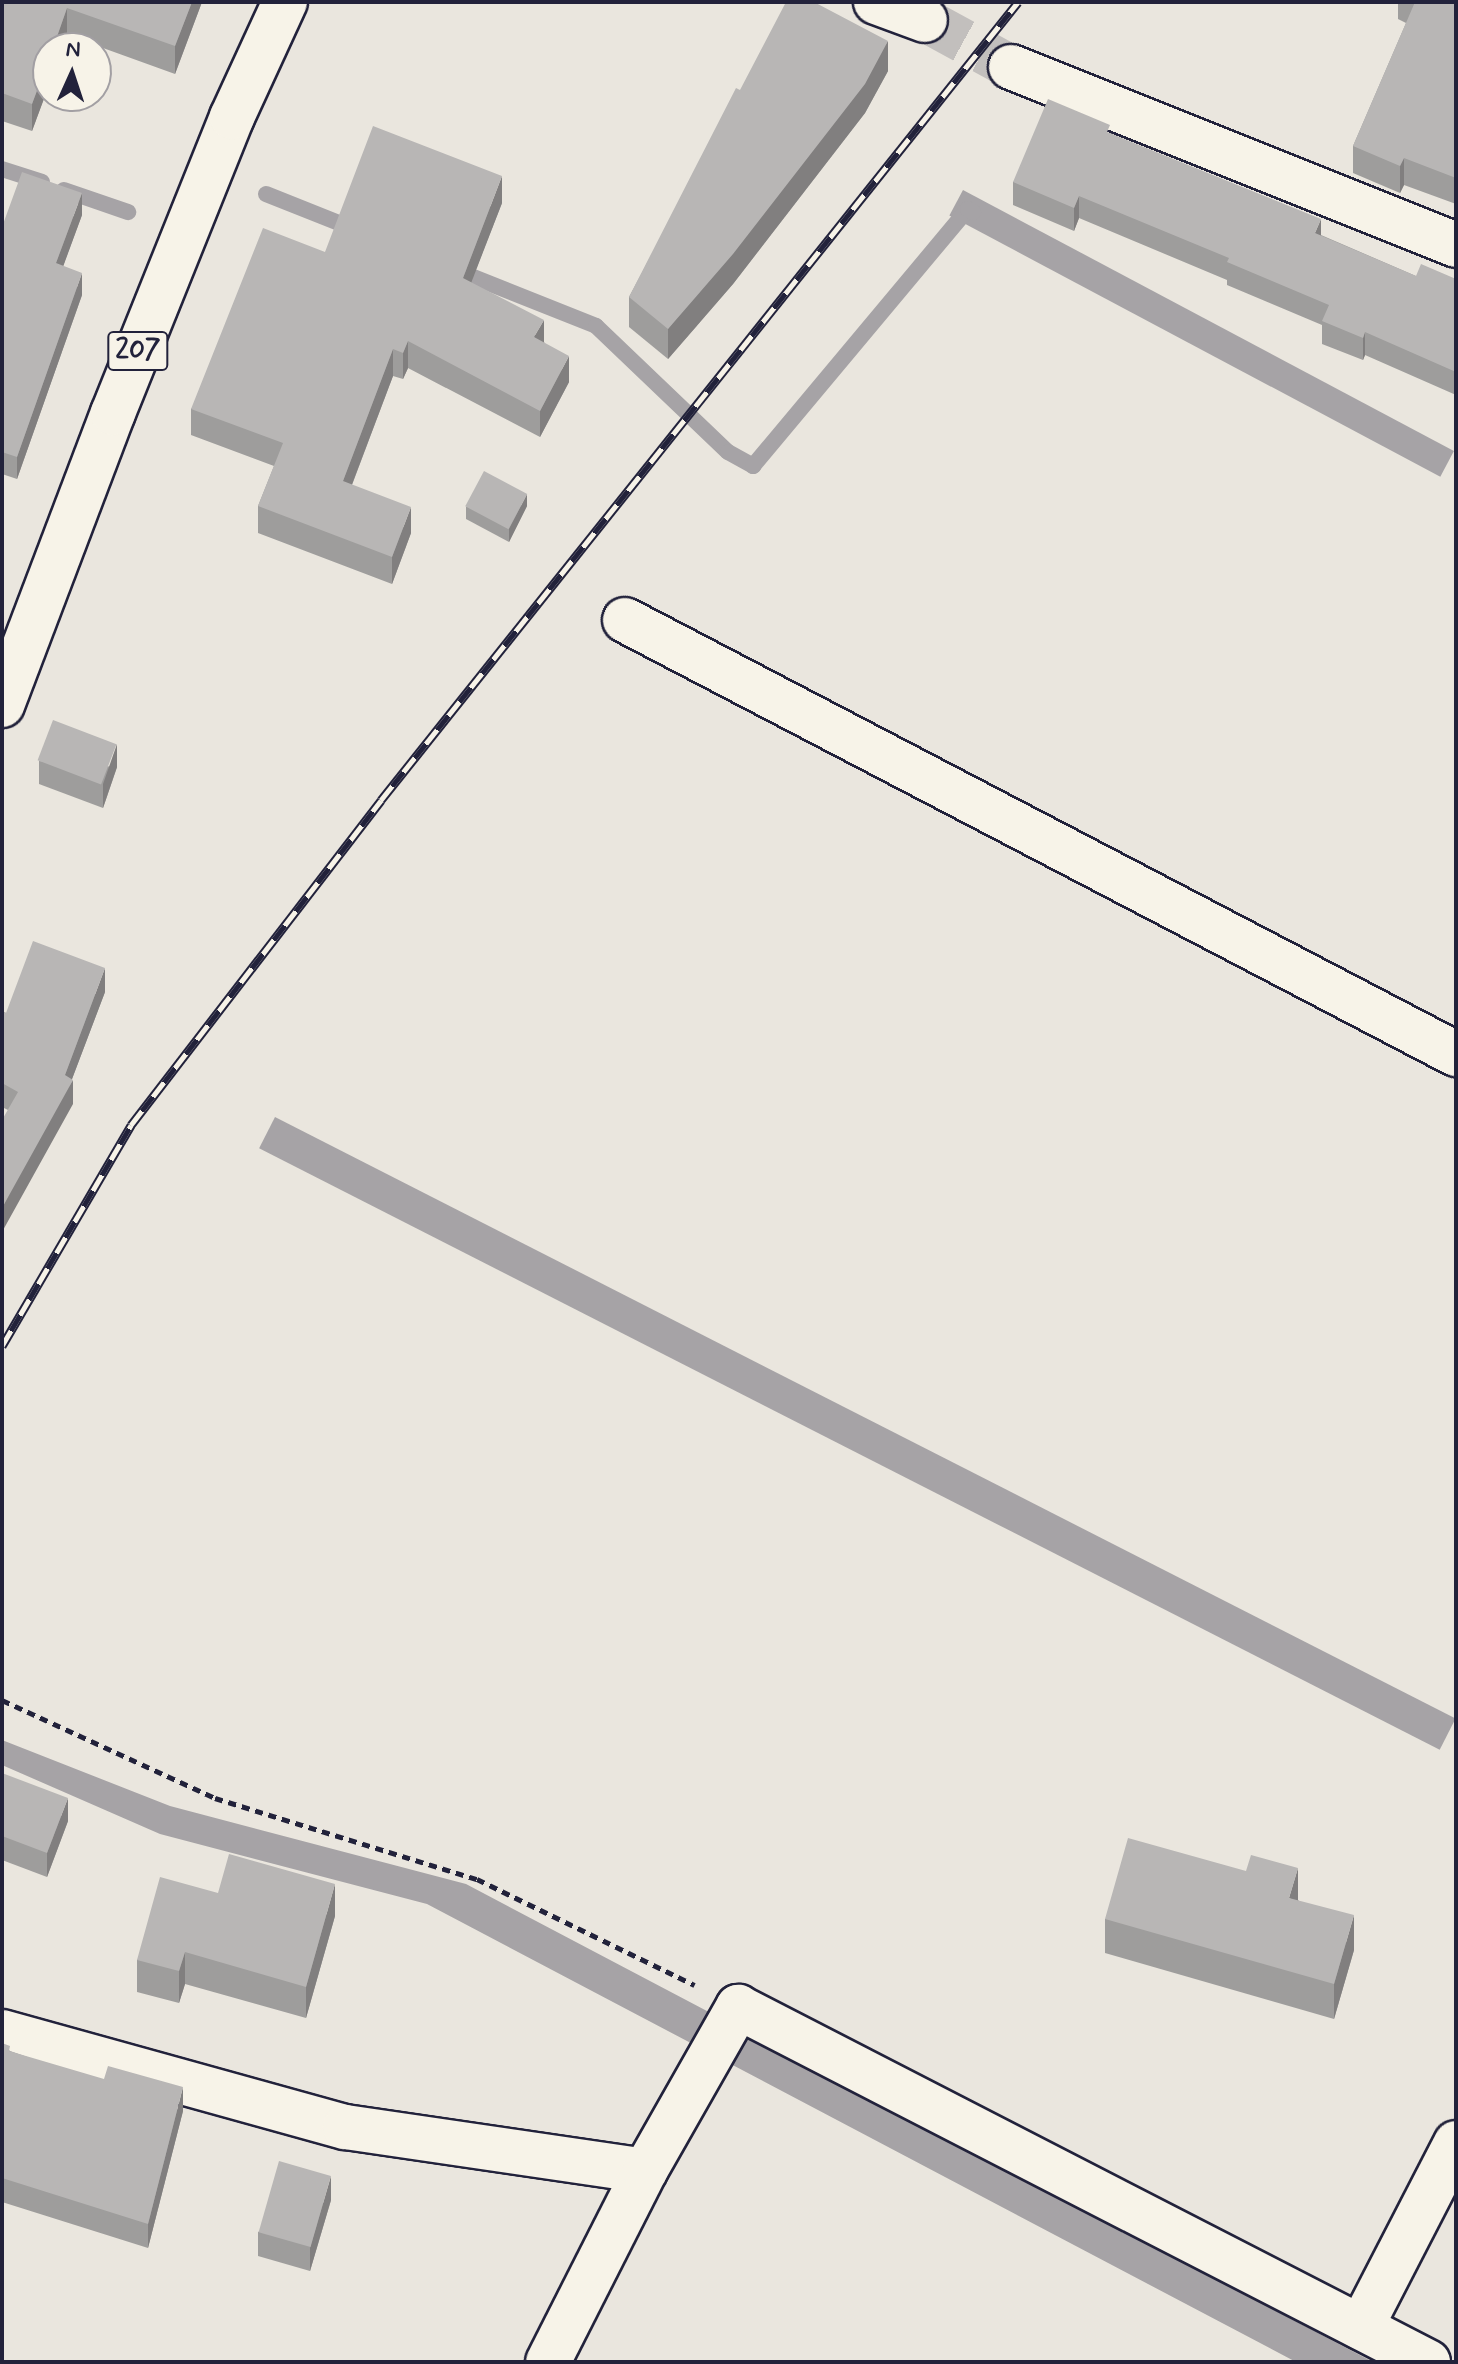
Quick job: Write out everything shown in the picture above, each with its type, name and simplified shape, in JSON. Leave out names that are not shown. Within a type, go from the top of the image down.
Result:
[{"type":"main road","name":"207","points":[[2,705],[113,413],[232,117],[285,2]]},
{"type":"main road","points":[[876,2],[925,20]]},
{"type":"main road","points":[[1011,67],[1456,245]]},
{"type":"main road","points":[[625,620],[1456,1054]]},
{"type":"main road","points":[[548,2362],[645,2171],[738,2007],[1428,2362]]},
{"type":"main road","points":[[2,2032],[345,2127],[645,2171]]},
{"type":"main road","points":[[1361,2327],[1456,2143]]},
{"type":"path","points":[[2,1700],[215,1798],[477,1879],[738,2007]]},
{"type":"shaded area","points":[[963,190],[1454,451],[1440,477],[949,216]]},
{"type":"shaded area","points":[[275,1117],[1456,1719],[1440,1750],[259,1148]]},
{"type":"shaded area","points":[[2,1740],[170,1806],[466,1884],[1373,2362],[1296,2362],[427,1904],[160,1834],[2,1765]]},
{"type":"building","points":[[2,2],[192,2],[175,46],[67,8],[59,32],[32,32],[32,104],[2,93]]},
{"type":"building","points":[[786,2],[814,2],[888,41],[865,84],[733,254],[668,329],[629,297],[736,88],[740,90]]},
{"type":"building","points":[[1415,2],[1456,2],[1456,178],[1404,158],[1400,166],[1353,146]]},
{"type":"building","points":[[1048,99],[1110,125],[1107,132],[1321,219],[1315,233],[1416,276],[1421,264],[1456,279],[1456,372],[1365,332],[1363,338],[1322,321],[1329,305],[1227,262],[1229,258],[1079,196],[1074,208],[1013,182]]},
{"type":"building","points":[[373,126],[502,176],[463,278],[544,320],[534,337],[569,356],[540,411],[408,341],[403,353],[393,349],[343,481],[411,507],[392,557],[258,506],[283,443],[191,409],[263,228],[325,252]]},
{"type":"building","points":[[22,172],[82,193],[56,263],[82,273],[17,457],[2,452],[2,227]]},
{"type":"building","points":[[484,471],[527,494],[508,529],[465,506]]},
{"type":"building","points":[[53,720],[116,744],[101,785],[38,760]]},
{"type":"building","points":[[33,941],[105,968],[65,1075],[73,1080],[2,1208],[2,1120],[18,1092],[2,1083],[2,1011],[6,1013]]},
{"type":"building","points":[[2,1773],[68,1798],[47,1853],[2,1836]]},
{"type":"building","points":[[1128,1838],[1246,1871],[1251,1855],[1298,1868],[1289,1898],[1354,1915],[1334,1984],[1105,1919]]},
{"type":"building","points":[[229,1854],[335,1884],[306,1987],[185,1952],[179,1971],[137,1960],[160,1877],[218,1893]]},
{"type":"building","points":[[2,2043],[10,2046],[9,2051],[104,2079],[108,2066],[183,2087],[148,2224],[2,2178]]},
{"type":"building","points":[[279,2161],[331,2176],[311,2247],[259,2232]]},
{"type":"waterway","points":[[2,169],[42,182]]},
{"type":"waterway","points":[[64,190],[128,212]]},
{"type":"waterway","points":[[266,194],[354,229]]},
{"type":"waterway","points":[[453,269],[596,326],[728,452],[753,466],[968,209],[973,212]]},
{"type":"tunnel","points":[[925,20],[1011,67]]},
{"type":"railway","points":[[2,1346],[131,1125],[381,800],[1018,2]]}]
